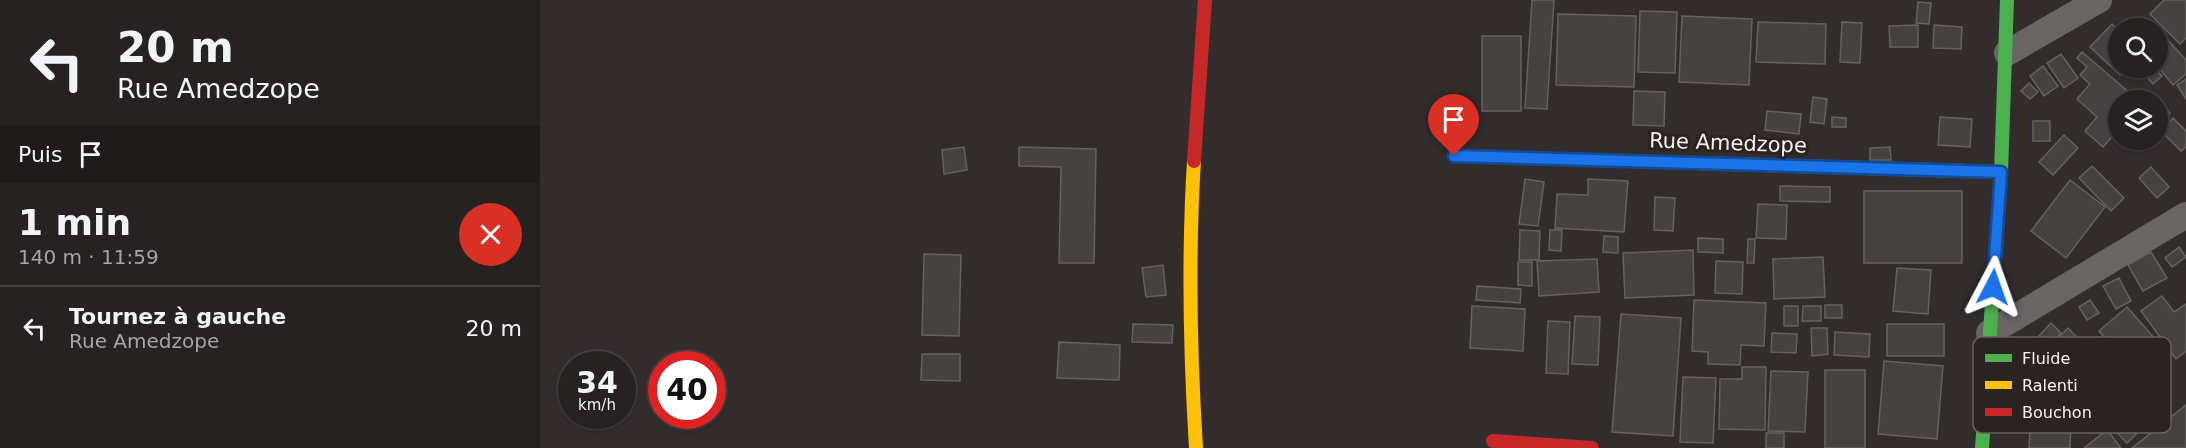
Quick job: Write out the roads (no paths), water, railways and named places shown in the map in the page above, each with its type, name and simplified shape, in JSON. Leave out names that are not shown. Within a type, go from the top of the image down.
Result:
[{"type":"street","points":[[1196,448],[1191,361],[1190,223],[1205,0]]},
{"type":"street","points":[[1989,337],[2001,172],[2007,53],[2007,0]]},
{"type":"street","points":[[2007,53],[2099,0]]},
{"type":"street","name":"Rue Amedzope","points":[[1454,156],[2001,172]]},
{"type":"street","points":[[1989,333],[2186,215]]},
{"type":"street","points":[[1982,448],[1983,433]]},
{"type":"street","points":[[1493,441],[1592,448]]}]
